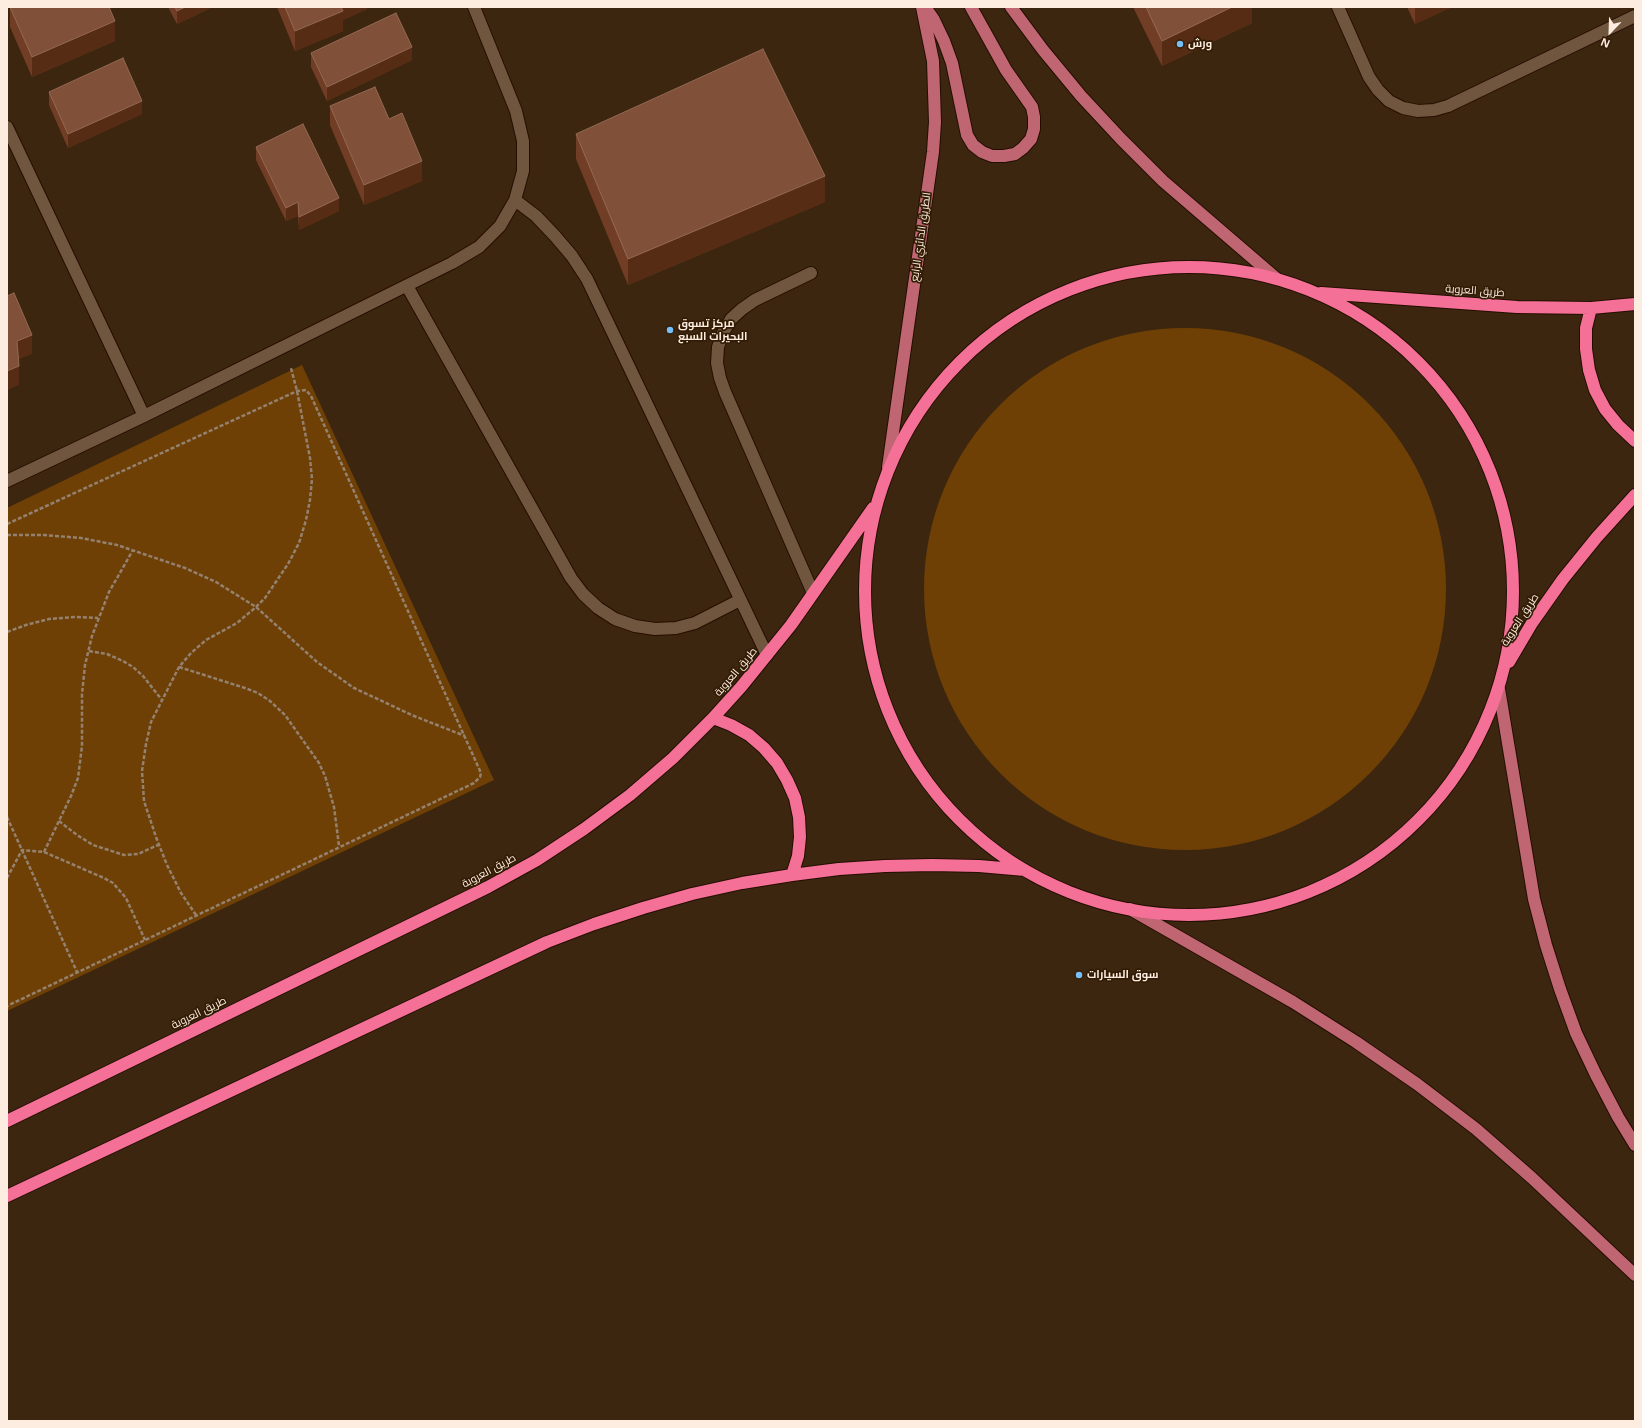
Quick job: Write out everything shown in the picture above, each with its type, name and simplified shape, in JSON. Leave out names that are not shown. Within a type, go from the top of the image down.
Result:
[{"type":"highway","points":[[1160,268],[1207,268],[1238,271],[1277,279],[1314,292],[1355,313],[1380,330],[1410,354],[1436,382],[1455,406],[1478,446],[1496,488],[1505,517],[1512,555],[1514,592],[1512,631],[1505,668],[1499,689],[1483,729],[1470,755],[1450,785],[1427,812],[1401,837],[1372,859],[1341,878],[1308,893],[1274,904],[1238,911],[1202,914],[1166,914],[1130,909],[1094,900],[1059,887],[1026,870],[994,849],[970,829],[938,795],[915,764],[896,730],[884,701],[871,657],[865,619],[864,580],[868,542],[876,504],[888,467],[905,432],[927,398],[952,368],[981,341],[1006,323],[1047,299],[1083,284],[1121,274],[1160,268]]},
{"type":"highway","name":"طريق العروبة","points":[[1314,292],[1517,307],[1591,308],[1635,304]]},
{"type":"highway","points":[[1591,308],[1586,328],[1586,349],[1589,370],[1595,390],[1605,409],[1618,425],[1635,441]]},
{"type":"highway","name":"طريق العروبة","points":[[1505,668],[1532,623],[1563,579],[1597,537],[1635,495]]},
{"type":"highway","name":"طريق العروبة","points":[[7,1121],[488,887],[537,860],[584,829],[630,795],[673,758],[713,718],[767,656],[876,504]]},
{"type":"highway","points":[[713,718],[731,725],[749,735],[777,762],[787,780],[799,817],[800,837],[798,856],[792,874]]},
{"type":"highway","points":[[7,1196],[546,942],[642,908],[692,894],[742,883],[792,874],[839,869],[917,866],[979,866],[1026,870]]},
{"type":"main road","points":[[924,7],[934,20],[952,63],[967,134],[973,145],[982,152],[992,156],[1015,154],[1024,148],[1030,139],[1034,128],[1032,107],[1006,70],[971,7]]},
{"type":"main road","name":"الطريق الدائري الرابع","points":[[888,467],[933,152],[935,122],[932,61],[924,7]]},
{"type":"main road","points":[[1011,7],[1043,50],[1081,96],[1120,139],[1163,181],[1277,279]]},
{"type":"main road","points":[[1499,689],[1534,899],[1546,944],[1576,1033],[1599,1082],[1635,1145]]},
{"type":"main road","points":[[1130,909],[1293,1002],[1356,1042],[1417,1084],[1476,1130],[1532,1178],[1635,1275]]},
{"type":"street","points":[[7,481],[144,416],[452,263],[479,247],[500,226],[515,200],[523,171],[523,141],[516,111],[474,7]]},
{"type":"street","points":[[1338,7],[1369,77],[1378,90],[1389,101],[1403,108],[1418,111],[1434,110],[1448,106],[1635,16]]},
{"type":"street","points":[[7,127],[144,416]]},
{"type":"street","points":[[515,200],[536,216],[555,236],[572,256],[587,279],[767,656]]},
{"type":"street","points":[[811,273],[755,300],[742,309],[731,320],[723,333],[718,347],[717,362],[720,378],[725,392],[813,593]]},
{"type":"street","points":[[407,286],[570,578],[583,594],[598,608],[615,619],[635,626],[655,629],[676,628],[695,623],[740,600]]},
{"type":"path","points":[[196,915],[181,893],[158,845],[144,801],[142,771],[146,744],[151,722],[178,667],[190,652],[206,640],[237,623],[265,598],[288,564],[299,543],[306,520],[312,479],[310,458],[297,391],[285,346]]},
{"type":"path","points":[[7,524],[297,391],[306,390],[311,396],[481,773],[478,780],[7,1006]]},
{"type":"path","points":[[7,535],[44,535],[81,538],[117,545],[191,571],[216,582],[256,607],[317,662],[354,688],[414,716],[465,736]]},
{"type":"path","points":[[44,852],[78,778],[80,762],[82,694],[85,665],[98,618],[120,570],[133,550]]},
{"type":"path","points":[[7,632],[26,624],[49,619],[74,617],[98,618]]},
{"type":"path","points":[[89,651],[107,654],[133,667],[143,676],[162,700]]},
{"type":"path","points":[[178,667],[258,693],[270,701],[285,715],[319,763],[325,776],[334,807],[339,846]]},
{"type":"path","points":[[7,817],[77,972]]},
{"type":"path","points":[[59,821],[93,845],[124,855],[138,854],[158,845]]},
{"type":"path","points":[[22,850],[44,852],[113,883],[126,898],[145,940]]},
{"type":"path","points":[[7,878],[22,850]]},
{"type":"shaded area","points":[[1185,328],[1211,329],[1236,333],[1261,339],[1285,348],[1330,372],[1350,387],[1369,405],[1387,424],[1402,444],[1426,489],[1435,513],[1441,538],[1445,563],[1445,615],[1441,640],[1435,665],[1426,689],[1402,734],[1387,754],[1369,773],[1350,791],[1330,806],[1285,830],[1261,839],[1236,845],[1211,849],[1185,850],[1159,849],[1134,845],[1109,839],[1085,830],[1040,806],[1020,791],[1001,773],[983,754],[968,734],[944,689],[935,665],[929,640],[925,615],[924,589],[925,563],[929,538],[935,513],[944,489],[968,444],[983,424],[1001,405],[1020,387],[1040,372],[1085,348],[1109,339],[1134,333],[1159,329]]},
{"type":"shaded area","points":[[302,365],[494,780],[7,1011],[7,508]]},
{"type":"building","points":[[10,7],[109,7],[115,21],[32,57]]},
{"type":"building","points":[[175,7],[185,7],[177,11]]},
{"type":"building","points":[[285,7],[341,7],[343,11],[295,31]]},
{"type":"building","points":[[1146,7],[1232,7],[1162,41]]},
{"type":"building","points":[[396,13],[412,47],[327,87],[311,53]]},
{"type":"building","points":[[763,49],[825,176],[628,259],[576,134]]},
{"type":"building","points":[[123,58],[142,101],[68,134],[49,92]]},
{"type":"building","points":[[375,87],[389,119],[402,113],[422,161],[364,185],[330,106]]},
{"type":"building","points":[[303,124],[339,198],[299,217],[298,202],[286,208],[256,147]]},
{"type":"building","points":[[14,293],[32,335],[17,341],[19,366],[7,371],[7,296]]},
{"type":"place","name":"ورش","points":[[1180,44]]},
{"type":"place","name":"مركز تسوق البحيرات السبع","points":[[670,330]]},
{"type":"place","name":"سوق السيارات","points":[[1079,975]]}]
